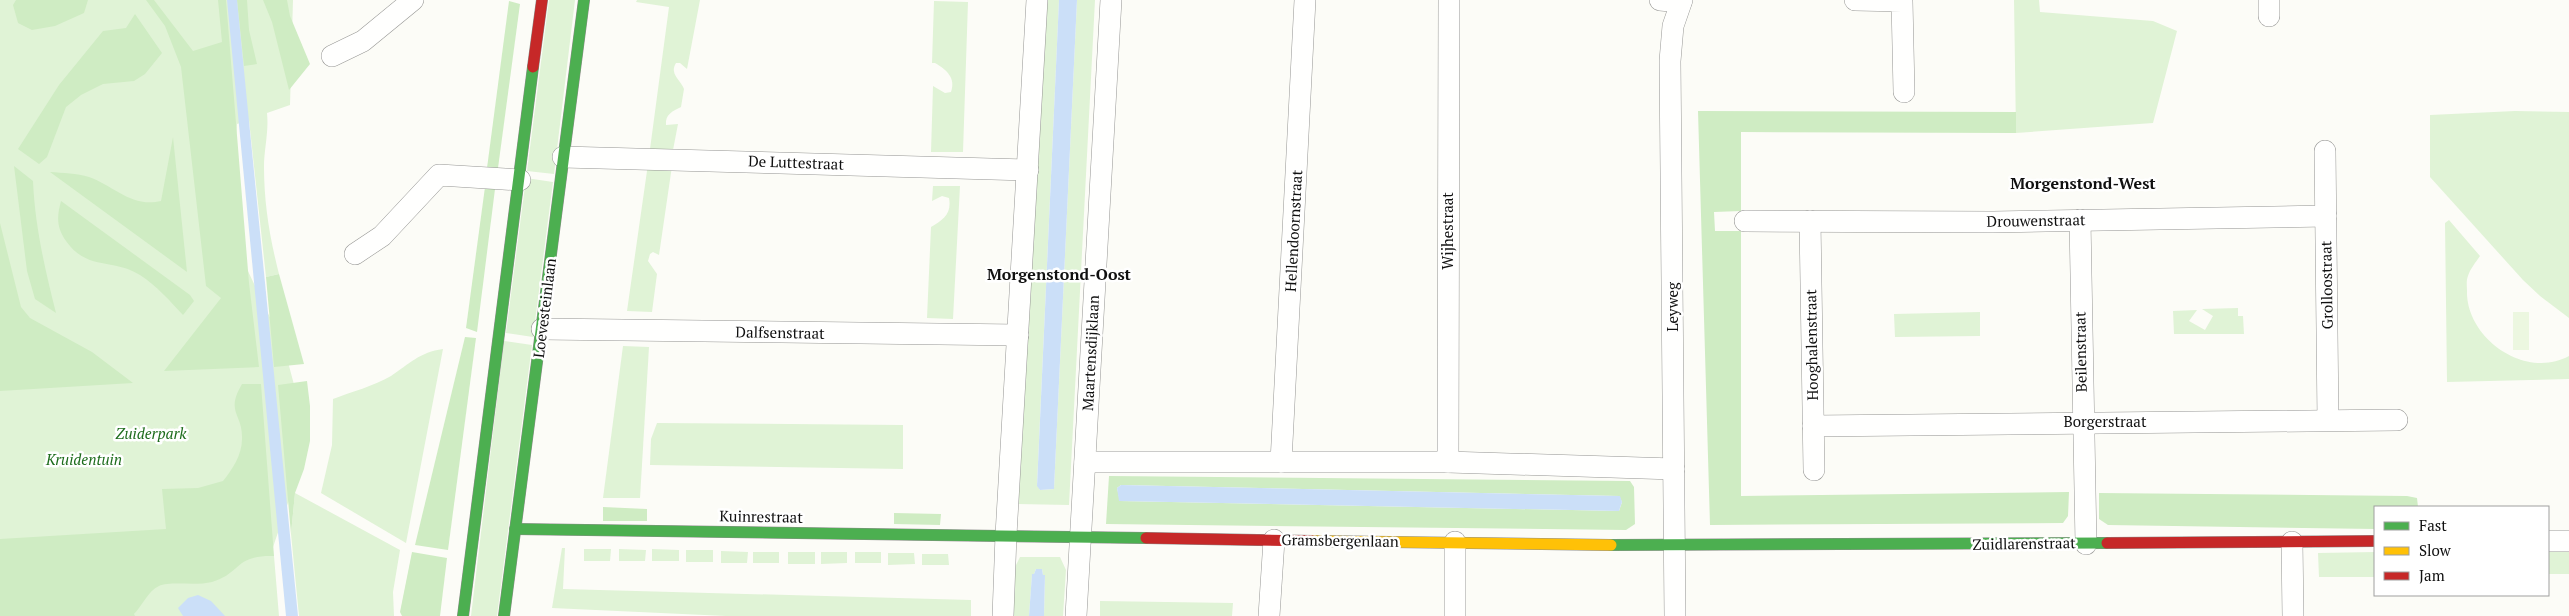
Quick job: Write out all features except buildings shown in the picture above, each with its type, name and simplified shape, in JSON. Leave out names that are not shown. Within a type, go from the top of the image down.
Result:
[{"type":"street","points":[[332,56],[363,41],[413,0]]},
{"type":"street","points":[[463,616],[497,335],[520,180],[542,0]]},
{"type":"street","name":"Loevesteinlaan","points":[[504,616],[584,0]]},
{"type":"street","points":[[1003,616],[1037,0]]},
{"type":"street","name":"Maartensdijklaan","points":[[1076,616],[1111,0]]},
{"type":"street","name":"Hellendoornstraat","points":[[1282,462],[1305,0]]},
{"type":"street","name":"Wijhestraat","points":[[1448,462],[1449,0]]},
{"type":"street","points":[[1660,0],[1682,1]]},
{"type":"street","points":[[1855,0],[1902,1],[1904,92]]},
{"type":"street","name":"Leyweg","points":[[1675,616],[1670,60],[1673,26],[1682,1]]},
{"type":"street","name":"Grolloostraat","points":[[2325,151],[2328,420]]},
{"type":"street","name":"De Luttestraat","points":[[563,157],[1028,170]]},
{"type":"street","points":[[355,254],[382,236],[439,175],[520,180]]},
{"type":"street","name":"Drouwenstraat","points":[[1745,221],[2080,220],[2326,216]]},
{"type":"street","name":"Beilenstraat","points":[[2080,220],[2082,422],[2086,544]]},
{"type":"street","name":"Hooghalenstraat","points":[[1810,221],[1814,470]]},
{"type":"street","name":"Dalfsenstraat","points":[[542,329],[1018,335]]},
{"type":"street","name":"Borgerstraat","points":[[1813,426],[2397,420]]},
{"type":"street","points":[[1085,462],[1448,462],[1674,469]]},
{"type":"street","name":"Kuinrestraat","points":[[515,529],[1006,536]]},
{"type":"street","name":"Gramsbergenlaan","points":[[1006,536],[1674,546]]},
{"type":"street","points":[[1269,616],[1274,540]]},
{"type":"street","name":"Zuidlarenstraat","points":[[1674,546],[2374,541]]},
{"type":"street","points":[[2549,541],[2569,541]]},
{"type":"street","points":[[1455,542],[1455,616]]},
{"type":"street","points":[[2292,542],[2293,616]]},
{"type":"green space","name":"Zuiderpark","points":[[0,0],[293,0],[290,105],[267,113],[264,160],[266,208],[279,274],[266,277],[249,120],[237,124],[229,231],[284,347],[309,441],[270,556],[274,556],[279,616],[0,616]]},
{"type":"green space","points":[[16,0],[88,0],[84,13],[55,26],[32,30],[18,23],[13,5]]},
{"type":"green space","points":[[146,0],[154,0],[193,51],[222,42],[218,0],[226,0],[249,283],[259,367],[164,371],[221,298],[206,286],[181,67],[165,26]]},
{"type":"green space","points":[[237,0],[247,0],[249,30],[257,64],[244,66]]},
{"type":"green space","points":[[263,0],[287,0],[290,16],[310,64],[289,90],[272,22]]},
{"type":"green space","points":[[549,0],[575,0],[554,174],[527,171]]},
{"type":"green space","points":[[637,0],[700,0],[687,69],[680,63],[676,63],[674,67],[675,74],[684,89],[681,107],[670,113],[666,121],[666,125],[678,124],[673,150],[650,149],[669,7],[636,2]]},
{"type":"green space","points":[[1045,0],[1059,0],[1037,485],[1040,490],[1054,489],[1077,0],[1095,0],[1069,505],[1017,504]]},
{"type":"green space","points":[[2014,0],[2039,0],[2040,12],[2153,21],[2177,31],[2153,123],[2016,133]]},
{"type":"green space","points":[[509,1],[520,4],[498,168],[487,168]]},
{"type":"green space","points":[[934,1],[968,2],[963,152],[931,152],[933,86],[945,93],[951,92],[952,87],[951,79],[947,72],[935,63],[932,63]]},
{"type":"green space","points":[[135,14],[162,53],[145,74],[134,81],[103,84],[81,95],[66,107],[47,157],[39,164],[18,149],[59,85],[103,31],[126,28]]},
{"type":"green space","points":[[1698,111],[2016,112],[2016,133],[1741,132],[1741,211],[1714,212],[1715,231],[1741,231],[1741,496],[2069,492],[2068,516],[2063,523],[1710,525]]},
{"type":"green space","points":[[2515,111],[2569,112],[2569,318],[2540,296],[2523,280],[2430,177],[2430,115]]},
{"type":"green space","points":[[173,137],[187,272],[50,172],[89,177],[132,199],[151,202],[161,201]]},
{"type":"green space","points":[[648,164],[672,166],[659,255],[653,252],[650,254],[648,261],[657,274],[652,312],[627,311]]},
{"type":"green space","points":[[14,166],[33,181],[38,231],[56,313],[35,299],[27,271]]},
{"type":"green space","points":[[526,178],[553,182],[533,337],[506,333]]},
{"type":"green space","points":[[933,186],[960,186],[953,319],[927,318],[931,227],[946,216],[950,204],[949,198],[942,196],[932,201]]},
{"type":"green space","points":[[485,187],[495,189],[477,332],[466,328]]},
{"type":"green space","points":[[61,201],[190,295],[194,301],[183,315],[158,289],[140,275],[130,270],[83,257],[74,250],[66,241],[59,226],[58,217]]},
{"type":"green space","points":[[2449,220],[2480,256],[2467,278],[2467,291],[2469,308],[2476,324],[2487,339],[2501,350],[2517,358],[2534,363],[2552,362],[2569,356],[2569,379],[2447,382],[2445,223]]},
{"type":"green space","points":[[0,223],[21,307],[30,318],[92,352],[133,383],[0,391]]},
{"type":"green space","points":[[279,274],[304,364],[274,367],[266,277]]},
{"type":"green space","points":[[2238,308],[2238,316],[2243,316],[2244,334],[2174,334],[2173,311],[2197,310],[2189,321],[2205,330],[2213,316],[2202,309]]},
{"type":"green space","points":[[1980,312],[1980,336],[1895,337],[1894,314]]},
{"type":"green space","points":[[2513,312],[2529,312],[2529,350],[2513,350]]},
{"type":"green space","points":[[465,337],[476,338],[448,550],[415,545]]},
{"type":"green space","points":[[504,341],[532,345],[497,616],[471,616]]},
{"type":"green space","points":[[623,346],[649,347],[640,498],[603,498]]},
{"type":"green space","points":[[443,349],[406,543],[321,493],[332,445],[333,399],[377,383],[421,356]]},
{"type":"green space","points":[[307,381],[310,406],[310,441],[304,469],[295,493],[291,534],[278,385]]},
{"type":"green space","points":[[242,384],[261,384],[274,556],[252,558],[245,561],[229,574],[212,582],[159,586],[148,595],[134,614],[135,616],[0,616],[0,539],[166,529],[162,489],[198,488],[223,481],[236,462],[242,445],[242,430],[236,413],[235,401]]},
{"type":"green space","points":[[657,423],[903,425],[903,469],[650,465],[651,439]]},
{"type":"green space","points":[[1109,476],[1630,481],[1634,487],[1635,524],[1626,530],[1106,524]],"holes":[[[1121,485],[1619,496],[1622,502],[1619,511],[1120,501],[1117,488]]]},
{"type":"green space","points":[[295,493],[400,550],[393,592],[394,616],[299,616],[291,534]]},
{"type":"green space","points":[[2099,493],[2407,496],[2417,498],[2418,506],[2374,506],[2374,529],[2108,525],[2099,519]]},
{"type":"green space","points":[[603,507],[647,509],[647,521],[603,521]]},
{"type":"green space","points":[[894,513],[941,514],[940,525],[894,524]]},
{"type":"green space","points":[[562,548],[565,548],[563,589],[971,600],[971,616],[726,616],[552,608]]},
{"type":"green space","points":[[584,549],[611,549],[610,561],[584,561]]},
{"type":"green space","points":[[619,549],[646,550],[645,561],[619,561]]},
{"type":"green space","points":[[652,549],[679,550],[679,561],[652,561]]},
{"type":"green space","points":[[686,550],[713,550],[713,562],[686,562]]},
{"type":"green space","points":[[721,551],[748,552],[747,563],[721,563]]},
{"type":"green space","points":[[2549,551],[2569,551],[2569,574],[2549,574]]},
{"type":"green space","points":[[412,552],[447,558],[440,616],[402,616],[400,612]]},
{"type":"green space","points":[[753,552],[779,552],[779,563],[753,563]]},
{"type":"green space","points":[[788,552],[815,552],[815,564],[788,564]]},
{"type":"green space","points":[[821,552],[847,552],[847,563],[821,564]]},
{"type":"green space","points":[[855,552],[881,552],[881,563],[855,563]]},
{"type":"green space","points":[[2374,552],[2374,577],[2319,577],[2318,553]]},
{"type":"green space","points":[[888,553],[914,553],[915,564],[888,565]]},
{"type":"green space","points":[[922,554],[948,554],[949,565],[922,565]]},
{"type":"green space","points":[[1020,557],[1060,557],[1066,570],[1063,616],[1044,616],[1045,575],[1043,575],[1042,569],[1036,569],[1032,575],[1029,616],[1011,616],[1014,569]]},
{"type":"green space","points":[[1100,601],[1233,603],[1232,616],[1100,616]]},
{"type":"water","points":[[227,0],[237,0],[298,616],[286,616]]},
{"type":"water","points":[[1059,0],[1077,0],[1054,489],[1040,490],[1037,486]]},
{"type":"water","points":[[1121,485],[1620,496],[1622,502],[1619,511],[1119,501],[1117,488]]},
{"type":"water","points":[[1036,569],[1042,569],[1043,575],[1045,575],[1044,616],[1029,616],[1032,574],[1034,574]]},
{"type":"water","points":[[198,595],[211,601],[225,616],[183,616],[178,608],[188,598]]},
{"type":"traffic: fast","points":[[504,616],[584,0]]},
{"type":"traffic: fast","points":[[463,616],[533,67]]},
{"type":"traffic: fast","points":[[515,529],[1146,538]]},
{"type":"traffic: fast","points":[[1611,545],[2107,543]]},
{"type":"traffic: slow","points":[[1313,541],[1611,545]]},
{"type":"traffic: jam","points":[[533,67],[542,0]]},
{"type":"traffic: jam","points":[[1146,538],[1313,541]]},
{"type":"traffic: jam","points":[[2107,543],[2374,541]]},
{"type":"district","name":"Morgenstond-West","points":[[2083,183]]},
{"type":"district","name":"Morgenstond-Oost","points":[[1059,274]]},
{"type":"park label","name":"Kruidentuin","points":[[84,460]]}]
